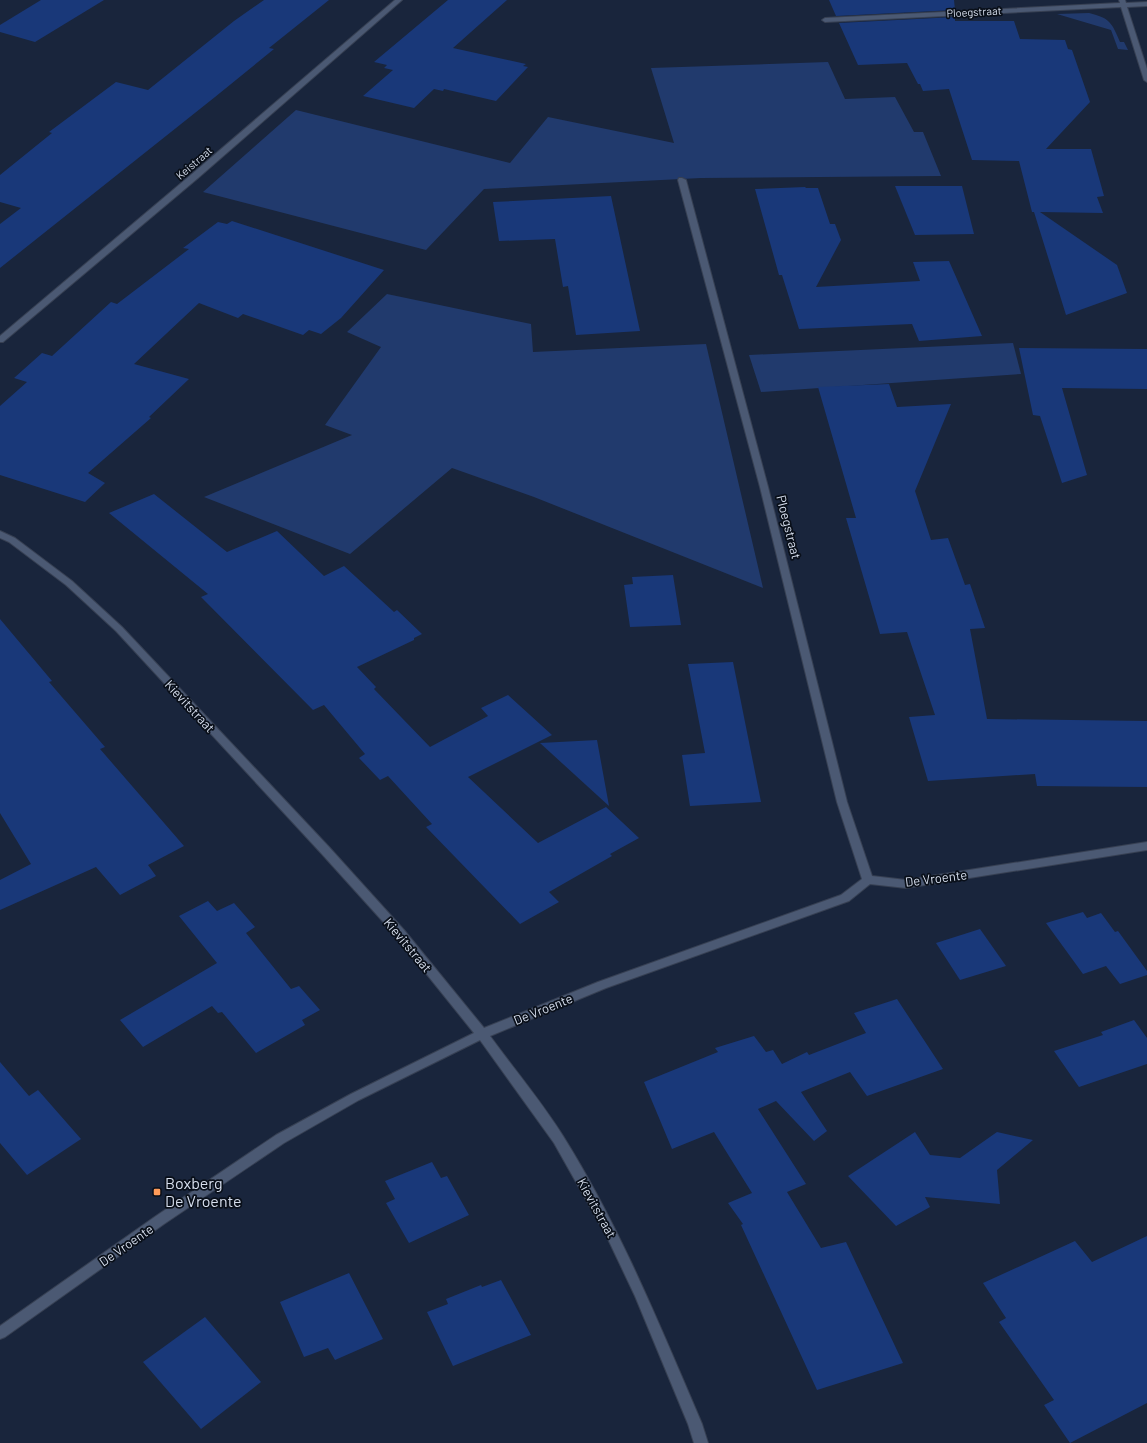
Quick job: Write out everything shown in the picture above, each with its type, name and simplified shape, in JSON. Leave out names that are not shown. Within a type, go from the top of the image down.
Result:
[{"type":"street","name":"Keistraat","points":[[0,340],[195,176],[399,0]]},
{"type":"street","name":"Ploegstraat","points":[[825,20],[1123,2],[1147,4]]},
{"type":"street","points":[[1123,2],[1147,80]]},
{"type":"street","name":"Ploegstraat","points":[[682,180],[764,487],[842,802],[868,880]]},
{"type":"street","name":"Kievitstraat","points":[[0,534],[12,540],[69,583],[119,629],[385,916],[482,1034],[558,1139],[612,1234],[642,1296],[695,1424],[701,1443]]},
{"type":"street","name":"De Vroente","points":[[0,1333],[160,1220],[280,1139],[355,1097],[482,1034],[609,982],[845,898],[868,880],[906,884],[1147,846]]},
{"type":"shaded area","points":[[1089,13],[1106,19],[1115,30],[1120,42],[1124,42],[1128,50],[1118,49],[1111,30],[1057,14]]},
{"type":"shaded area","points":[[828,62],[845,99],[895,97],[914,132],[923,132],[941,176],[701,178],[484,189],[426,250],[203,192],[296,110],[510,163],[548,117],[674,143],[651,68]]},
{"type":"shaded area","points":[[387,294],[531,324],[533,352],[706,344],[763,588],[534,497],[452,468],[350,554],[204,497],[352,435],[325,425],[381,347],[347,332]]},
{"type":"shaded area","points":[[1013,343],[1021,374],[761,392],[749,355]]},
{"type":"building","points":[[41,0],[104,0],[35,42],[0,32],[0,25]]},
{"type":"building","points":[[264,0],[329,0],[269,48],[274,49],[0,268],[0,224],[21,208],[0,202],[0,175],[52,133],[49,132],[116,82],[148,90],[234,21]]},
{"type":"building","points":[[448,0],[507,0],[453,48],[526,64],[523,66],[528,67],[496,101],[444,89],[443,91],[434,89],[414,108],[363,96],[393,70],[384,68],[387,65],[374,62]]},
{"type":"building","points":[[829,0],[954,0],[955,10],[836,16]]},
{"type":"building","points":[[955,17],[955,21],[1014,21],[1020,39],[1065,40],[1068,49],[1072,50],[1090,102],[1046,149],[1091,149],[1104,196],[1097,197],[1103,213],[1040,212],[1117,265],[1127,293],[1066,315],[1034,212],[1032,212],[1019,161],[972,160],[949,89],[923,91],[907,63],[858,65],[839,23]]},
{"type":"building","points":[[895,186],[962,186],[974,234],[915,235]]},
{"type":"building","points":[[805,187],[818,188],[830,224],[835,224],[841,240],[816,287],[920,281],[913,262],[949,261],[982,336],[919,341],[912,324],[799,329],[782,275],[779,275],[755,189]]},
{"type":"building","points":[[611,196],[640,331],[576,335],[568,286],[563,287],[555,239],[499,241],[493,202]]},
{"type":"building","points":[[232,221],[384,270],[341,318],[321,334],[309,330],[303,335],[243,314],[238,318],[199,303],[134,364],[189,379],[149,417],[151,418],[88,473],[105,483],[85,502],[0,475],[0,406],[27,382],[14,378],[42,353],[52,356],[111,302],[117,304],[189,249],[183,248],[218,222],[227,224]]},
{"type":"building","points":[[1019,348],[1147,349],[1147,389],[1062,388],[1087,475],[1062,483],[1040,416],[1033,415]]},
{"type":"building","points":[[889,384],[897,407],[951,404],[915,491],[931,540],[948,538],[965,585],[970,584],[985,628],[970,629],[987,719],[1147,721],[1147,787],[1037,786],[1035,774],[928,781],[909,717],[935,715],[907,632],[880,634],[846,518],[856,518],[818,387]]},
{"type":"building","points":[[154,494],[227,552],[277,531],[324,576],[344,566],[394,612],[397,610],[422,634],[414,638],[414,640],[357,667],[376,687],[374,689],[430,747],[488,716],[481,708],[508,695],[552,735],[468,777],[538,843],[606,807],[639,838],[610,854],[612,856],[549,892],[559,902],[520,924],[426,827],[432,824],[388,776],[380,780],[359,758],[365,754],[324,705],[313,710],[201,597],[208,594],[109,513]]},
{"type":"building","points":[[673,575],[681,625],[630,627],[624,585],[633,584],[632,577]]},
{"type":"building","points":[[0,619],[52,681],[49,682],[105,747],[100,749],[184,846],[148,865],[156,876],[120,895],[96,867],[0,910],[0,880],[31,864],[0,813]]},
{"type":"building","points":[[733,662],[761,802],[690,806],[682,755],[705,753],[688,664]]},
{"type":"building","points":[[597,740],[609,806],[540,743]]},
{"type":"building","points":[[208,901],[217,911],[234,903],[255,927],[246,933],[291,989],[299,986],[320,1010],[302,1020],[305,1025],[256,1053],[222,1012],[218,1013],[212,1006],[143,1047],[120,1020],[217,963],[179,916]]},
{"type":"building","points":[[1083,912],[1087,918],[1101,913],[1115,932],[1118,931],[1147,971],[1147,975],[1120,984],[1106,966],[1083,974],[1046,923]]},
{"type":"building","points":[[980,929],[1006,966],[960,980],[936,943]]},
{"type":"building","points":[[897,999],[943,1069],[867,1096],[850,1072],[801,1092],[827,1131],[814,1141],[776,1101],[758,1109],[806,1184],[787,1192],[821,1248],[846,1242],[903,1363],[817,1390],[741,1225],[743,1224],[728,1203],[752,1193],[714,1132],[672,1149],[644,1082],[718,1052],[715,1048],[754,1036],[766,1052],[773,1050],[782,1064],[807,1052],[809,1055],[866,1033],[854,1013]]},
{"type":"building","points":[[1134,1020],[1147,1038],[1147,1064],[1079,1087],[1054,1051],[1103,1035],[1101,1032]]},
{"type":"building","points":[[0,1062],[29,1096],[38,1090],[81,1139],[27,1175],[0,1143]]},
{"type":"building","points":[[915,1132],[930,1155],[960,1158],[997,1132],[1033,1140],[997,1170],[1000,1204],[925,1197],[930,1207],[896,1226],[848,1176]]},
{"type":"building","points":[[432,1162],[441,1178],[447,1176],[469,1215],[409,1243],[386,1203],[395,1199],[385,1181]]},
{"type":"building","points":[[1147,1236],[1147,1403],[1070,1443],[1044,1405],[1054,1400],[999,1322],[1006,1318],[983,1283],[1075,1241],[1092,1262]]},
{"type":"building","points":[[349,1273],[383,1339],[335,1360],[328,1348],[304,1357],[280,1302]]},
{"type":"building","points":[[501,1280],[531,1335],[453,1366],[427,1312],[448,1304],[446,1299],[481,1285],[482,1287]]},
{"type":"building","points":[[205,1317],[261,1382],[201,1429],[143,1362]]},
{"type":"place","name":"Boxberg De Vroente","points":[[157,1192]]}]
